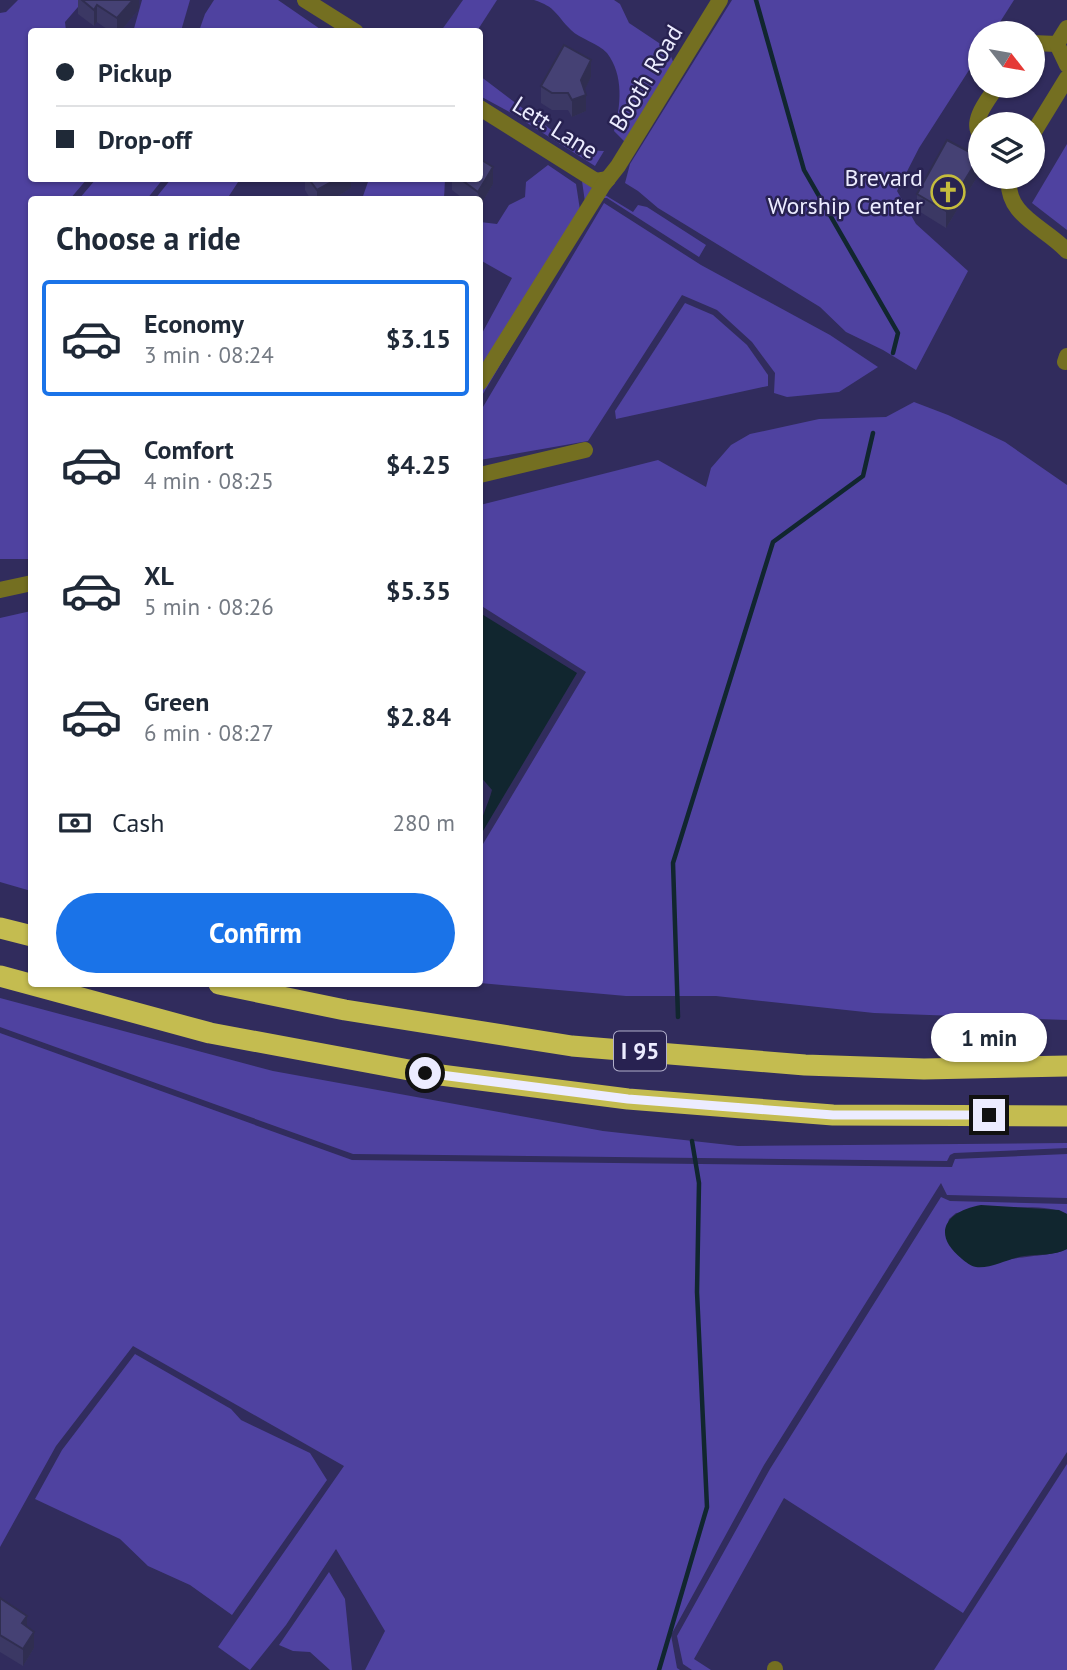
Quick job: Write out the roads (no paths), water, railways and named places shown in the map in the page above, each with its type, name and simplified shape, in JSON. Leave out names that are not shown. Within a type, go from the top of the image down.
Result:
[{"type":"highway","points":[[0,928],[28,935]]},
{"type":"highway","name":"I 95","points":[[0,976],[28,983]]},
{"type":"highway","name":"I 95","points":[[41,987],[210,1032],[425,1073],[628,1099],[833,1115],[1067,1116]]},
{"type":"highway","name":"I 95","points":[[234,987],[345,1010],[572,1046],[805,1065],[924,1069],[1067,1066]]},
{"type":"street","points":[[305,0],[350,28]]},
{"type":"street","name":"Booth Road","points":[[483,377],[623,159],[720,0]]},
{"type":"street","points":[[1057,44],[1067,28]]},
{"type":"street","points":[[1045,44],[1057,44]]},
{"type":"street","points":[[1057,44],[1067,65]]},
{"type":"street","points":[[1045,114],[1067,78]]},
{"type":"street","name":"Lett Lane","points":[[483,110],[596,181],[608,179]]},
{"type":"street","points":[[1008,189],[1016,207],[1067,251]]},
{"type":"street","points":[[483,474],[585,450]]},
{"type":"street","points":[[0,590],[28,584]]},
{"type":"water","points":[[483,615],[577,673],[483,831],[483,815],[492,790],[483,780]]},
{"type":"water","points":[[981,1205],[1059,1210],[1067,1214],[1067,1249],[1051,1254],[1018,1257],[988,1266],[970,1265],[952,1249],[945,1232],[947,1224],[959,1212]]},
{"type":"waterway","points":[[756,0],[804,170],[898,333],[893,353]]},
{"type":"waterway","points":[[678,1017],[673,863],[773,542],[863,476],[873,433]]},
{"type":"waterway","points":[[659,1670],[707,1507],[697,1292],[699,1183],[692,1141]]},
{"type":"place","name":"Brevard Worship Center","points":[[948,192]]}]
